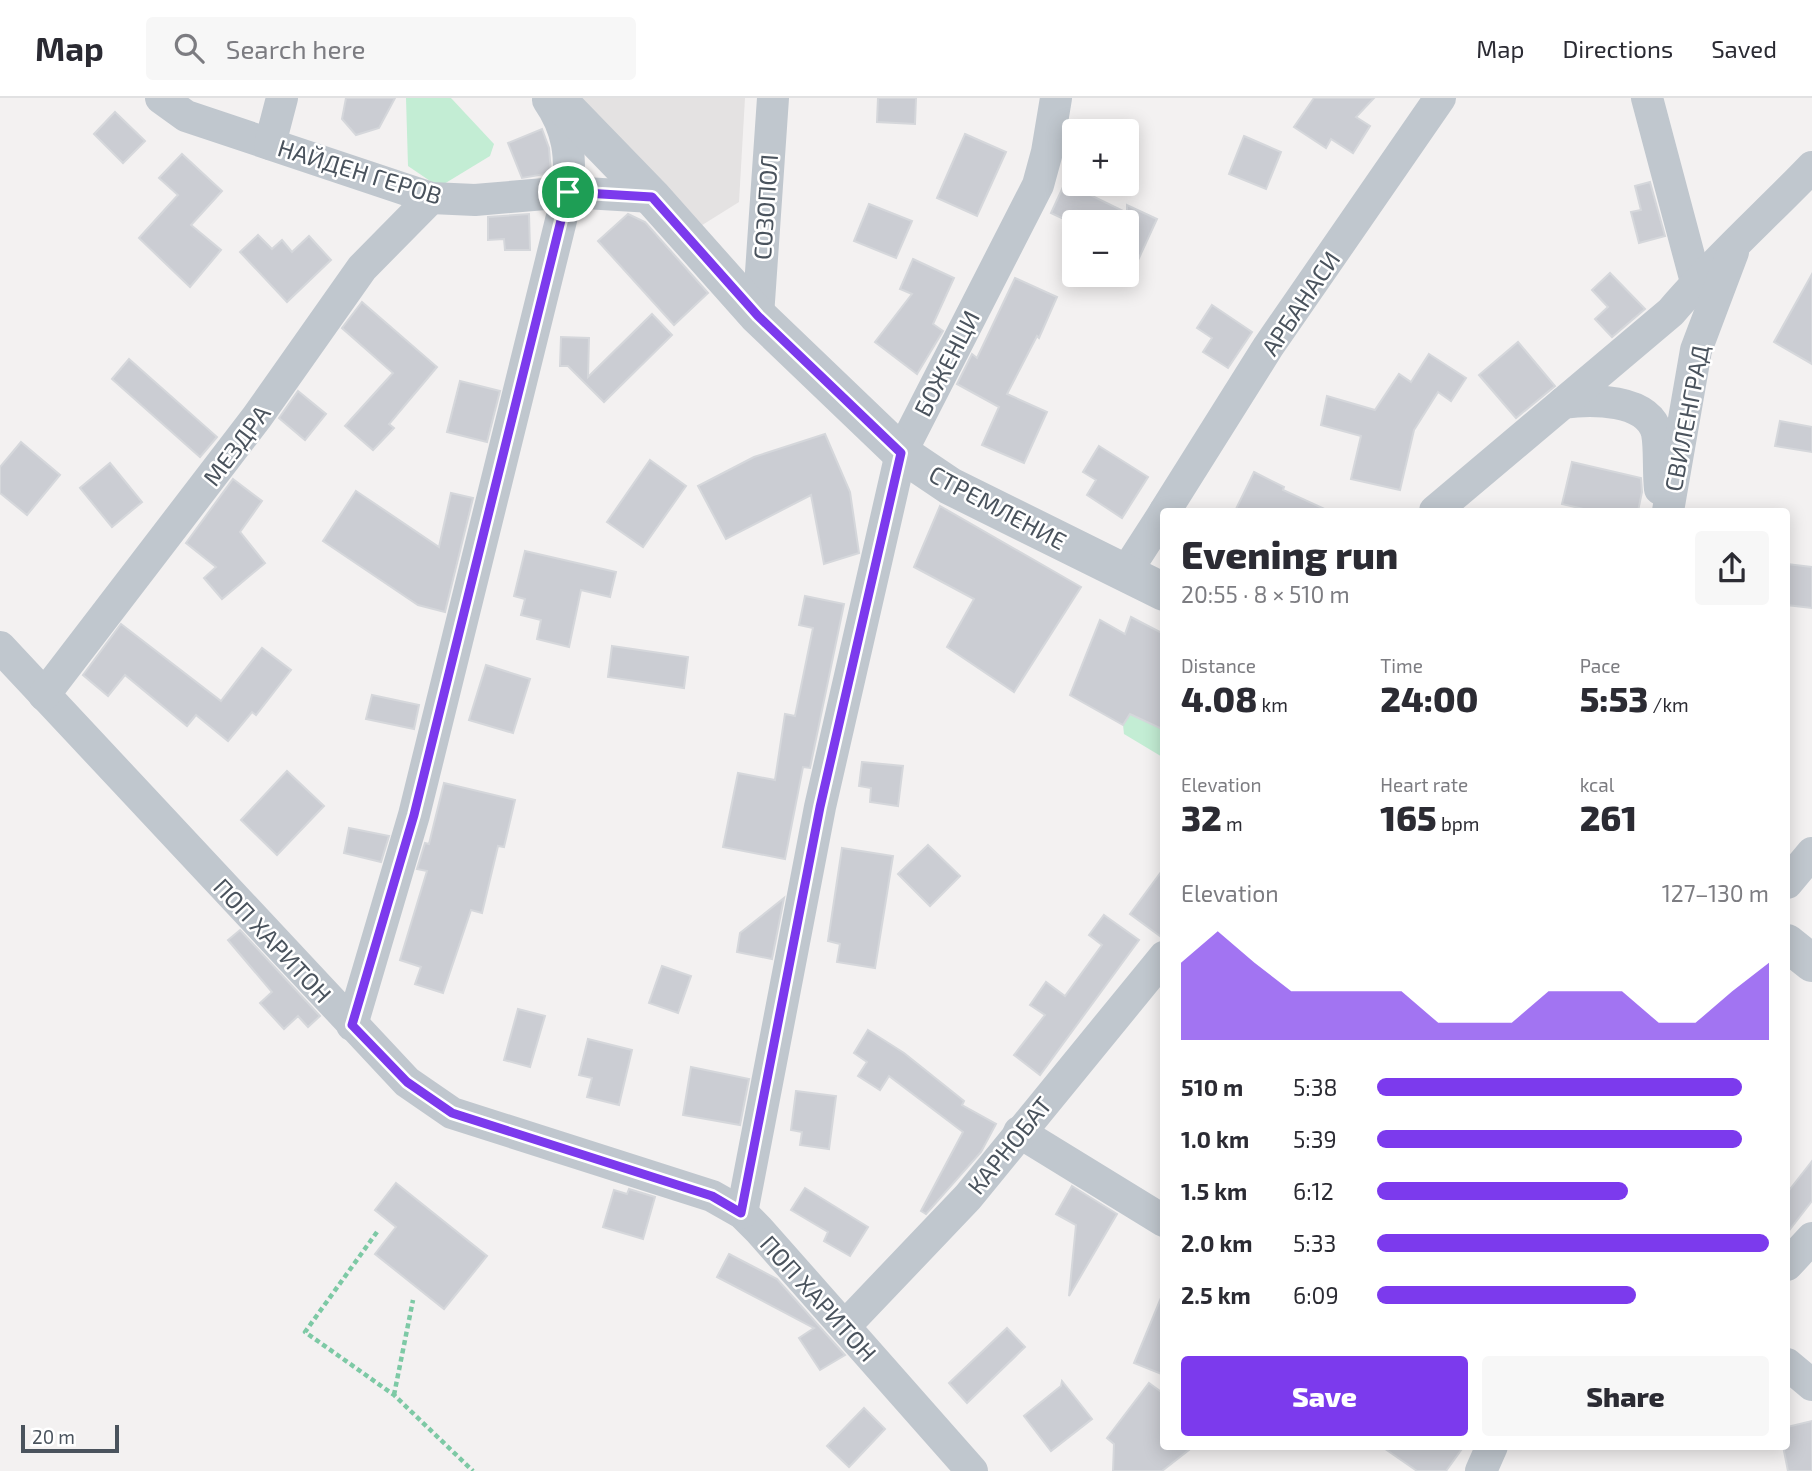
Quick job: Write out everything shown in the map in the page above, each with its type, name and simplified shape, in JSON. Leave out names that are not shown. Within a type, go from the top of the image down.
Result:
[{"type":"street","name":"НАЙДЕН ГЕРОВ","points":[[161,98],[187,116],[431,198],[475,200],[568,192],[652,197]]},
{"type":"street","points":[[270,144],[282,98]]},
{"type":"street","points":[[352,1025],[414,815],[568,192],[570,152],[566,131],[546,98]]},
{"type":"street","name":"СТРЕМЛЕНИЕ","points":[[556,98],[652,197],[758,316],[901,453],[950,486],[1160,590]]},
{"type":"street","name":"СОЗОПОЛ","points":[[758,316],[773,98]]},
{"type":"street","name":"БОЖЕНЦИ","points":[[741,1213],[820,807],[901,453],[1038,185],[1048,152],[1056,98]]},
{"type":"street","name":"АРБАНАСИ","points":[[1167,508],[1268,347],[1440,98]]},
{"type":"street","points":[[1647,98],[1696,282]]},
{"type":"street","points":[[1439,508],[1671,312],[1696,282],[1734,248],[1812,167]]},
{"type":"street","name":"МЕЗДРА","points":[[44,695],[257,417],[362,268],[431,198]]},
{"type":"street","name":"СВИЛЕНГРАД","points":[[1669,508],[1696,350],[1734,248]]},
{"type":"street","points":[[1563,403],[1605,400],[1628,406],[1643,415],[1657,432],[1662,508]]},
{"type":"street","name":"АРБАНАСИ","points":[[1126,572],[1160,518]]},
{"type":"street","name":"ПОП ХАРИТОН","points":[[0,648],[407,1082],[452,1113],[712,1196],[741,1213],[846,1325],[972,1471]]},
{"type":"street","points":[[1790,879],[1812,853]]},
{"type":"street","points":[[1790,945],[1812,963]]},
{"type":"street","name":"КАРНОБАТ","points":[[846,1325],[968,1196],[1160,962]]},
{"type":"street","points":[[1019,1132],[1160,1219]]},
{"type":"street","points":[[1790,1262],[1812,1238]]},
{"type":"street","points":[[1790,1367],[1812,1385]]},
{"type":"street","points":[[1481,1471],[1490,1450]]},
{"type":"path","points":[[377,1232],[305,1332],[394,1395],[473,1471]]},
{"type":"path","points":[[394,1395],[414,1300]]},
{"type":"shaded area","points":[[578,98],[745,98],[739,202],[699,227]]},
{"type":"green space","points":[[406,98],[451,98],[494,144],[490,156],[439,187],[408,166]]},
{"type":"green space","points":[[1130,714],[1160,728],[1160,756],[1124,734],[1123,725]]},
{"type":"building","points":[[346,98],[395,98],[379,128],[356,135],[342,119]]},
{"type":"building","points":[[878,98],[916,98],[915,124],[877,122]]},
{"type":"building","points":[[1314,98],[1374,98],[1356,117],[1370,126],[1353,153],[1331,139],[1326,148],[1294,127]]},
{"type":"building","points":[[115,112],[145,141],[123,163],[94,134]]},
{"type":"building","points":[[542,129],[549,148],[551,173],[522,178],[508,143]]},
{"type":"building","points":[[965,134],[1006,152],[977,216],[937,198]]},
{"type":"building","points":[[1244,136],[1281,152],[1266,189],[1229,174]]},
{"type":"building","points":[[182,154],[222,191],[191,225],[221,250],[190,287],[139,238],[178,195],[159,178]]},
{"type":"building","points":[[1650,182],[1665,236],[1639,243],[1631,212],[1641,210],[1635,186]]},
{"type":"building","points":[[1062,189],[1062,196],[1092,196],[1121,210],[1062,210],[1062,218],[1051,213]]},
{"type":"building","points":[[869,204],[912,221],[896,258],[854,241]]},
{"type":"building","points":[[1139,211],[1157,219],[1139,258]]},
{"type":"building","points":[[529,214],[530,250],[505,250],[504,239],[488,240],[488,217]]},
{"type":"building","points":[[628,214],[645,222],[708,293],[674,325],[598,241]]},
{"type":"building","points":[[258,235],[272,249],[282,240],[292,252],[309,236],[331,260],[287,302],[240,252]]},
{"type":"building","points":[[913,259],[954,278],[933,324],[943,331],[917,374],[875,342],[912,294],[900,289]]},
{"type":"building","points":[[1610,273],[1645,309],[1612,337],[1595,319],[1608,307],[1592,290]]},
{"type":"building","points":[[1812,274],[1812,364],[1774,342]]},
{"type":"building","points":[[1015,278],[1057,297],[1039,338],[1037,336],[1007,394],[1047,412],[1024,463],[982,445],[999,407],[957,384],[972,354],[977,358]]},
{"type":"building","points":[[362,302],[437,367],[389,424],[394,428],[373,450],[345,426],[393,373],[342,328]]},
{"type":"building","points":[[1212,305],[1252,332],[1228,368],[1203,352],[1212,338],[1197,328]]},
{"type":"building","points":[[652,314],[672,335],[604,402],[568,366],[560,366],[561,337],[589,338],[588,377]]},
{"type":"building","points":[[1518,342],[1555,386],[1516,418],[1479,375]]},
{"type":"building","points":[[1429,354],[1466,378],[1451,401],[1438,392],[1414,430],[1400,490],[1351,479],[1361,436],[1321,425],[1327,396],[1375,410],[1399,374],[1411,382]]},
{"type":"building","points":[[129,359],[217,437],[200,457],[112,379]]},
{"type":"building","points":[[460,381],[500,391],[487,442],[447,432]]},
{"type":"building","points":[[298,391],[326,414],[305,440],[279,418]]},
{"type":"building","points":[[1780,421],[1812,427],[1812,452],[1775,446]]},
{"type":"building","points":[[825,434],[850,492],[859,553],[824,564],[811,495],[726,539],[698,486],[754,457]]},
{"type":"building","points":[[21,442],[60,475],[27,515],[0,493],[0,467]]},
{"type":"building","points":[[1099,446],[1148,477],[1122,518],[1087,495],[1096,480],[1083,472]]},
{"type":"building","points":[[650,460],[686,486],[643,547],[607,522]]},
{"type":"building","points":[[1572,462],[1641,478],[1639,508],[1579,508],[1562,504]]},
{"type":"building","points":[[110,463],[142,502],[112,527],[80,488]]},
{"type":"building","points":[[1254,472],[1284,487],[1283,490],[1322,508],[1236,508]]},
{"type":"building","points":[[233,479],[262,501],[240,532],[265,563],[222,599],[204,578],[216,567],[186,543]]},
{"type":"building","points":[[356,491],[439,547],[451,493],[473,498],[445,612],[418,605],[323,541]]},
{"type":"building","points":[[940,506],[1081,587],[1014,692],[947,647],[974,599],[914,567]]},
{"type":"building","points":[[525,551],[616,572],[610,597],[581,590],[569,647],[537,639],[541,620],[521,615],[525,599],[514,596]]},
{"type":"building","points":[[1790,564],[1812,567],[1812,608],[1790,605]]},
{"type":"building","points":[[805,596],[844,604],[810,768],[803,767],[785,859],[723,847],[738,773],[775,780],[785,714],[795,716],[813,628],[799,625]]},
{"type":"building","points":[[1131,617],[1160,632],[1160,728],[1130,714],[1123,725],[1070,695],[1100,620],[1125,634]]},
{"type":"building","points":[[121,624],[221,701],[262,648],[291,670],[256,715],[252,712],[228,741],[196,715],[187,726],[125,675],[108,696],[83,675]]},
{"type":"building","points":[[612,646],[688,657],[684,688],[608,677]]},
{"type":"building","points":[[486,665],[530,679],[513,733],[469,720]]},
{"type":"building","points":[[372,695],[419,705],[414,729],[366,719]]},
{"type":"building","points":[[862,762],[903,766],[898,806],[870,802],[871,788],[859,786]]},
{"type":"building","points":[[287,771],[324,806],[277,855],[241,820]]},
{"type":"building","points":[[444,783],[515,800],[504,847],[498,846],[482,913],[471,910],[443,993],[415,984],[421,967],[400,960],[427,871],[417,869],[425,843],[429,844]]},
{"type":"building","points":[[349,828],[389,836],[381,862],[344,853]]},
{"type":"building","points":[[928,845],[960,876],[930,906],[898,874]]},
{"type":"building","points":[[842,848],[893,856],[875,968],[837,962],[840,944],[828,941]]},
{"type":"building","points":[[1160,873],[1160,936],[1130,914]]},
{"type":"building","points":[[784,898],[772,959],[737,952],[740,933]]},
{"type":"building","points":[[1104,915],[1139,940],[1040,1075],[1014,1055],[1045,1015],[1030,1005],[1046,982],[1065,996],[1102,945],[1089,935]]},
{"type":"building","points":[[240,930],[320,1016],[308,1027],[298,1016],[284,1029],[260,1003],[272,992],[228,940]]},
{"type":"building","points":[[662,966],[691,976],[678,1013],[649,1003]]},
{"type":"building","points":[[518,1009],[545,1016],[530,1067],[504,1060]]},
{"type":"building","points":[[868,1030],[904,1053],[964,1101],[962,1105],[996,1124],[981,1152],[926,1214],[921,1211],[963,1132],[889,1076],[880,1090],[858,1076],[867,1062],[854,1053]]},
{"type":"building","points":[[588,1039],[632,1050],[619,1105],[587,1097],[592,1078],[579,1075]]},
{"type":"building","points":[[691,1067],[749,1079],[740,1125],[683,1115]]},
{"type":"building","points":[[796,1091],[836,1096],[829,1149],[800,1145],[802,1132],[791,1130]]},
{"type":"building","points":[[1812,1161],[1812,1201],[1790,1229],[1790,1189]]},
{"type":"building","points":[[396,1183],[487,1256],[444,1309],[375,1254],[396,1227],[375,1210]]},
{"type":"building","points":[[1072,1186],[1117,1214],[1069,1296],[1076,1225],[1056,1214]]},
{"type":"building","points":[[805,1188],[868,1227],[850,1256],[824,1241],[828,1232],[791,1210]]},
{"type":"building","points":[[629,1189],[655,1197],[643,1239],[603,1227],[614,1190],[627,1194]]},
{"type":"building","points":[[729,1254],[777,1279],[845,1355],[820,1370],[799,1338],[814,1328],[717,1277]]},
{"type":"building","points":[[1160,1300],[1160,1373],[1134,1363]]},
{"type":"building","points":[[1007,1328],[1025,1347],[967,1403],[949,1383]]},
{"type":"building","points":[[1062,1381],[1092,1419],[1051,1451],[1024,1416],[1061,1386]]},
{"type":"building","points":[[1149,1383],[1160,1391],[1160,1450],[1189,1450],[1162,1471],[1113,1471],[1114,1444],[1107,1438]]},
{"type":"building","points":[[864,1408],[885,1429],[849,1467],[827,1446]]},
{"type":"building","points":[[1812,1421],[1812,1471],[1788,1471],[1784,1450],[1790,1450],[1790,1426]]},
{"type":"building","points":[[1387,1450],[1461,1450],[1446,1471],[1417,1471]]},
{"type":"route","points":[[568,192],[652,197],[758,316],[901,453],[820,807],[741,1213],[712,1196],[452,1113],[407,1082],[352,1025],[414,815],[568,192]]}]
